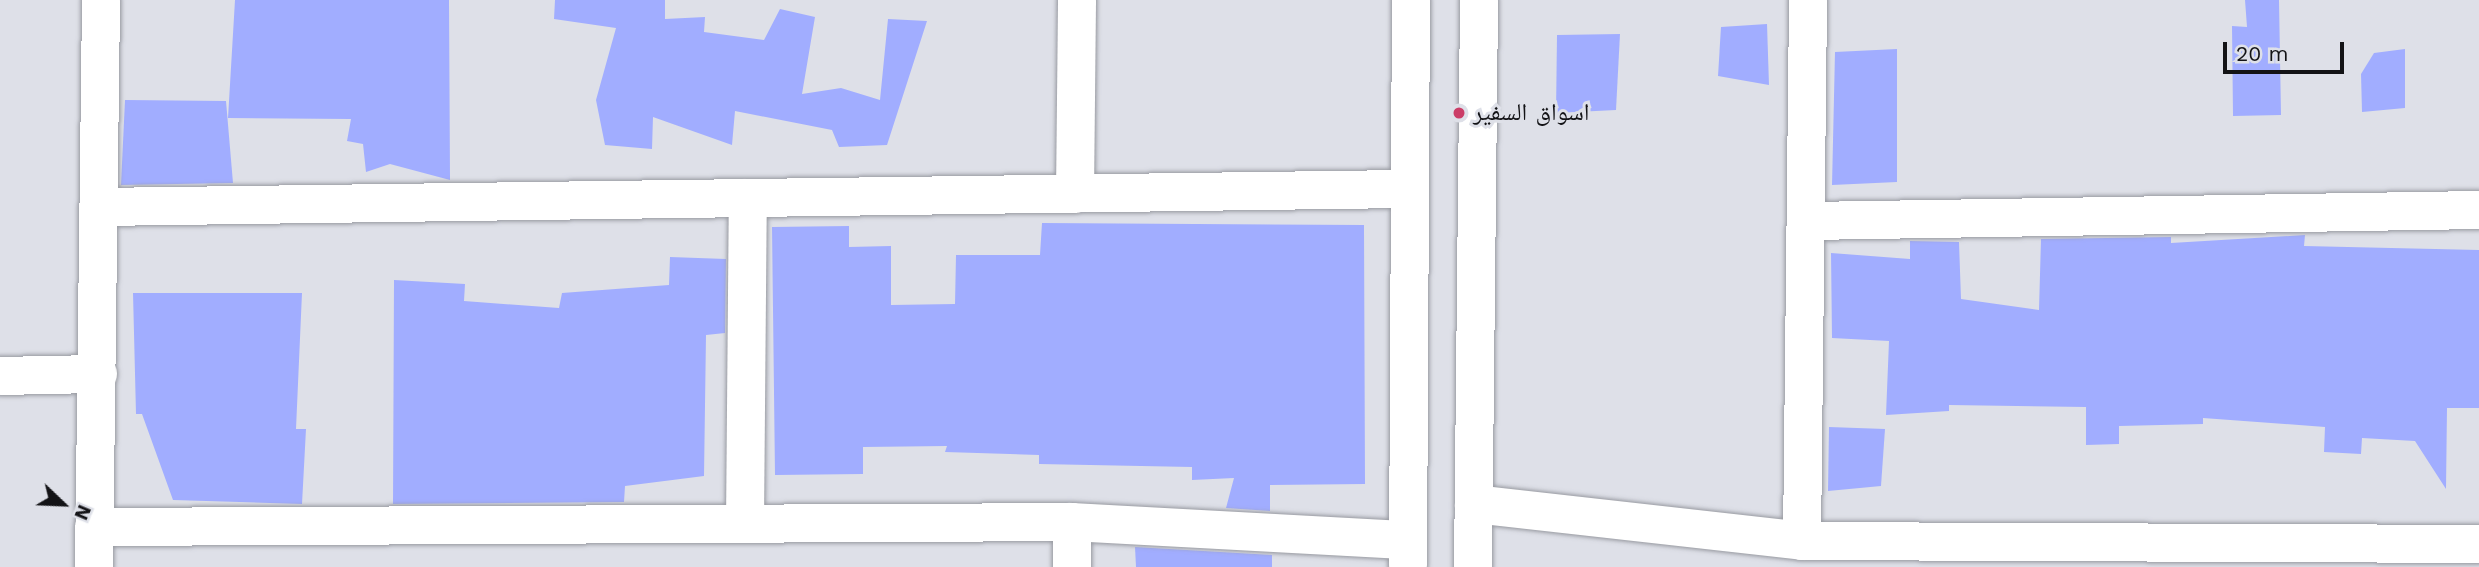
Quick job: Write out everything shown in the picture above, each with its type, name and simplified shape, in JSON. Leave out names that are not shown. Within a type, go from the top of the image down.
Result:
[{"type":"street","points":[[94,567],[101,0]]},
{"type":"street","points":[[1075,194],[1077,0]]},
{"type":"street","points":[[94,527],[1072,522],[1408,554],[1410,0]]},
{"type":"street","points":[[1473,567],[1479,0]]},
{"type":"street","points":[[1802,541],[1809,221],[1808,0]]},
{"type":"street","points":[[99,207],[1410,189]]},
{"type":"street","points":[[745,523],[748,198]]},
{"type":"street","points":[[1809,221],[2479,210]]},
{"type":"street","points":[[0,376],[98,374]]},
{"type":"street","points":[[1474,503],[1802,541],[2131,555],[2479,544]]},
{"type":"street","points":[[1072,522],[1072,567]]},
{"type":"building","points":[[235,0],[449,0],[450,180],[390,164],[366,172],[363,144],[347,141],[351,119],[228,118]]},
{"type":"building","points":[[555,0],[665,0],[665,19],[705,17],[704,32],[764,40],[780,9],[815,17],[802,94],[841,88],[880,100],[888,19],[927,21],[887,145],[839,147],[832,130],[735,111],[732,145],[653,117],[652,149],[605,145],[596,100],[616,28],[554,19]]},
{"type":"building","points":[[2245,0],[2279,0],[2281,115],[2233,116],[2232,26],[2247,27]]},
{"type":"building","points":[[1767,24],[1769,85],[1718,76],[1721,27]]},
{"type":"building","points":[[1620,34],[1616,110],[1556,113],[1557,35]]},
{"type":"building","points":[[1897,49],[1897,182],[1832,185],[1835,52]]},
{"type":"building","points":[[2405,49],[2405,108],[2362,112],[2361,74],[2374,53]]},
{"type":"building","points":[[125,100],[226,101],[233,183],[121,185]]},
{"type":"building","points":[[1042,223],[1364,225],[1365,484],[1270,485],[1270,511],[1226,508],[1234,478],[1192,480],[1192,467],[1039,464],[1039,455],[945,452],[947,446],[863,447],[863,474],[775,475],[772,227],[849,226],[849,247],[891,246],[891,305],[955,304],[956,255],[1040,255]]},
{"type":"building","points":[[2305,235],[2304,246],[2479,250],[2479,408],[2447,408],[2446,489],[2415,441],[2362,438],[2361,454],[2324,452],[2325,427],[2203,418],[2203,424],[2119,426],[2119,444],[2086,445],[2086,407],[1949,405],[1949,411],[1886,415],[1889,341],[1832,338],[1831,253],[1910,259],[1910,241],[1959,242],[1961,299],[2039,310],[2041,239],[2171,237],[2171,243]]},
{"type":"building","points":[[670,257],[726,259],[725,333],[706,335],[704,476],[625,486],[624,502],[393,504],[394,280],[465,284],[464,301],[559,308],[562,293],[669,285]]},
{"type":"building","points":[[133,293],[302,293],[296,429],[306,429],[302,504],[173,500],[142,414],[136,414]]},
{"type":"building","points":[[1829,427],[1885,429],[1881,486],[1828,491]]},
{"type":"building","points":[[1135,547],[1272,555],[1272,567],[1136,567]]},
{"type":"place","name":"اسواق السفير","points":[[1459,113]]}]
